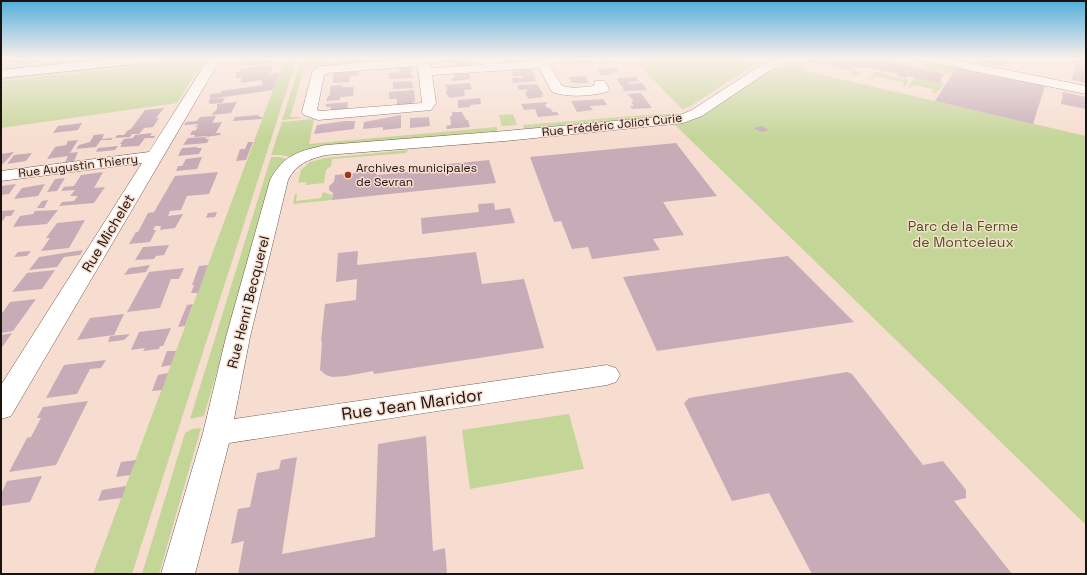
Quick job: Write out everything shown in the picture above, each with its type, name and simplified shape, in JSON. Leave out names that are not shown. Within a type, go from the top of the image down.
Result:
[{"type":"street","name":"Rue Michelet","points":[[1,408],[199,85]]},
{"type":"street","points":[[315,85],[309,112],[318,116],[428,111],[429,103],[427,85]]},
{"type":"street","points":[[555,85],[557,89],[570,92],[602,89]]},
{"type":"street","name":"Rue Frédéric Joliot Curie","points":[[421,142],[566,130],[683,118],[697,113],[740,85]]},
{"type":"street","points":[[1061,85],[1086,90]]},
{"type":"street","name":"Rue Henri Becquerel","points":[[178,574],[217,433],[238,337],[279,180],[284,169],[295,160],[309,154],[326,150],[421,142]]},
{"type":"street","name":"Rue Augustin Thierry","points":[[1,176],[155,156]]},
{"type":"street","name":"Rue Jean Maridor","points":[[217,433],[607,375]]},
{"type":"green space","points":[[1,85],[189,85],[177,103],[1,128]]},
{"type":"green space","points":[[275,85],[288,85],[132,574],[93,574]]},
{"type":"green space","points":[[293,85],[299,85],[290,117],[301,117],[282,120]]},
{"type":"green space","points":[[658,85],[723,85],[689,107],[682,109]]},
{"type":"green space","name":"Parc de la Ferme de Montceleux","points":[[746,85],[865,85],[1086,136],[1086,525],[674,124],[693,120]]},
{"type":"green space","points":[[910,85],[943,85],[936,93],[932,93],[933,89],[913,85],[910,88],[908,87]]},
{"type":"green space","points":[[513,114],[517,125],[502,126],[499,115]]},
{"type":"green space","points":[[657,114],[688,114],[680,116],[524,129],[523,125]]},
{"type":"green space","points":[[314,119],[309,144],[497,127],[497,132],[291,157],[271,155],[282,122]]},
{"type":"green space","points":[[408,150],[406,153],[332,159],[331,166],[326,170],[324,183],[306,185],[306,182],[298,183],[301,170],[310,162],[325,158]]},
{"type":"green space","points":[[271,157],[287,159],[275,171],[204,416],[190,419]]},
{"type":"green space","points":[[323,192],[332,195],[332,200],[293,204],[295,194],[297,194],[296,201],[321,198]]},
{"type":"green space","points":[[569,414],[584,469],[470,489],[462,430]]},
{"type":"green space","points":[[201,428],[159,574],[142,574],[185,433],[192,429]]},
{"type":"building","points":[[262,85],[275,85],[273,90],[210,99],[210,94],[221,93],[221,91]]},
{"type":"building","points":[[342,85],[342,87],[354,87],[353,96],[340,97],[340,100],[326,101],[330,95],[330,86]]},
{"type":"building","points":[[393,85],[413,85],[414,88],[393,89]]},
{"type":"building","points":[[445,85],[471,85],[472,89],[464,90],[465,96],[449,98],[448,95],[446,95],[447,86],[445,87]]},
{"type":"building","points":[[517,85],[538,85],[544,95],[541,95],[543,97],[528,99],[525,92],[530,89],[519,90]]},
{"type":"building","points":[[620,85],[643,85],[647,90],[623,91],[622,89],[624,89]]},
{"type":"building","points":[[945,85],[1045,86],[1033,124],[935,101]]},
{"type":"building","points":[[414,90],[415,102],[413,102],[413,105],[397,106],[397,99],[389,99],[389,92]]},
{"type":"building","points":[[1063,92],[1086,97],[1086,109],[1061,104],[1062,98],[1066,98],[1062,97]]},
{"type":"building","points":[[641,93],[652,108],[632,109],[630,106],[634,106],[631,102],[634,101],[627,94]]},
{"type":"building","points":[[225,98],[222,103],[209,104],[210,102],[208,102],[210,99]]},
{"type":"building","points":[[480,98],[481,104],[458,108],[458,100]]},
{"type":"building","points":[[603,99],[607,105],[590,106],[593,110],[577,112],[571,101]]},
{"type":"building","points":[[237,102],[231,113],[211,115],[217,109],[217,104]]},
{"type":"building","points":[[348,102],[347,110],[331,111],[331,107],[326,107],[326,104]]},
{"type":"building","points":[[546,102],[547,104],[545,104],[547,108],[550,108],[553,112],[557,112],[559,115],[538,117],[535,109],[524,110],[521,104]]},
{"type":"building","points":[[164,108],[156,118],[159,118],[153,127],[144,128],[139,134],[132,134],[130,137],[115,138],[117,135],[124,135],[131,129],[145,110]]},
{"type":"building","points":[[452,112],[462,112],[466,120],[468,120],[470,127],[447,129],[446,126],[451,125],[450,116],[452,116]]},
{"type":"building","points":[[259,115],[262,119],[233,121],[235,117]]},
{"type":"building","points":[[401,115],[401,128],[383,130],[383,127],[363,129],[364,122]]},
{"type":"building","points":[[216,116],[212,123],[222,122],[216,133],[221,133],[220,135],[194,137],[195,135],[190,135],[192,131],[196,130],[198,127],[195,127],[198,124],[184,125],[186,122],[197,121],[200,117]]},
{"type":"building","points":[[429,117],[430,126],[410,128],[410,118]]},
{"type":"building","points":[[355,121],[354,129],[314,134],[317,125]]},
{"type":"building","points":[[82,123],[78,130],[53,133],[58,126]]},
{"type":"building","points":[[762,126],[769,130],[761,132],[753,128]]},
{"type":"building","points":[[152,133],[150,136],[155,136],[154,138],[145,138],[139,146],[120,147],[122,144],[120,144],[124,139],[133,138],[135,135]]},
{"type":"building","points":[[104,134],[102,139],[113,138],[111,140],[101,140],[96,147],[76,149],[79,145],[90,142],[94,135]]},
{"type":"building","points":[[207,137],[205,139],[209,139],[207,143],[183,145],[188,138]]},
{"type":"building","points":[[78,140],[70,153],[78,152],[74,161],[65,162],[68,156],[47,159],[55,147],[66,145],[68,141]]},
{"type":"building","points":[[248,142],[253,142],[246,160],[236,161],[240,149],[245,149]]},
{"type":"building","points":[[676,143],[717,196],[663,202],[684,235],[653,239],[660,250],[592,259],[588,247],[572,249],[561,221],[554,222],[530,157]]},
{"type":"building","points":[[118,146],[115,150],[96,152],[98,148]]},
{"type":"building","points":[[182,148],[202,148],[199,154],[178,156]]},
{"type":"building","points":[[14,152],[3,164],[1,165],[1,154]]},
{"type":"building","points":[[32,153],[26,161],[7,164],[14,155]]},
{"type":"building","points":[[202,157],[197,169],[176,171],[178,166],[182,166],[186,159]]},
{"type":"building","points":[[489,160],[496,183],[332,200],[333,193],[329,190],[329,186],[334,182],[335,175],[376,171],[376,175],[408,172],[408,168]]},
{"type":"building","points":[[103,172],[94,188],[105,187],[94,203],[59,206],[62,202],[74,201],[78,196],[70,196],[75,190],[61,191],[64,187],[74,186],[81,175]]},
{"type":"building","points":[[218,172],[209,194],[187,196],[181,210],[170,211],[168,216],[183,214],[175,228],[160,230],[161,226],[155,226],[153,230],[156,230],[150,242],[129,244],[136,232],[138,232],[148,213],[154,212],[175,176]]},
{"type":"building","points":[[65,178],[57,191],[47,192],[55,179]]},
{"type":"building","points":[[16,184],[9,194],[1,195],[1,186]]},
{"type":"building","points":[[45,184],[38,196],[14,199],[22,188]]},
{"type":"building","points":[[48,200],[44,208],[37,208],[42,201]]},
{"type":"building","points":[[494,203],[495,210],[510,208],[515,223],[422,234],[421,218],[479,212],[478,204]]},
{"type":"building","points":[[15,210],[11,216],[6,216],[1,223],[1,211]]},
{"type":"building","points":[[58,210],[47,224],[13,227],[20,216],[33,214],[35,211]]},
{"type":"building","points":[[217,212],[215,217],[206,218],[208,213]]},
{"type":"building","points":[[85,220],[69,248],[41,251],[50,238],[46,238],[57,223]]},
{"type":"building","points":[[169,245],[164,255],[156,256],[154,259],[135,260],[143,247]]},
{"type":"building","points":[[83,250],[80,255],[64,257],[57,267],[29,270],[39,257]]},
{"type":"building","points":[[31,251],[27,256],[14,257],[18,252]]},
{"type":"building","points":[[358,251],[357,265],[476,252],[482,284],[524,279],[544,348],[374,374],[373,371],[346,376],[332,377],[326,375],[320,370],[325,304],[356,300],[357,279],[336,282],[338,253]]},
{"type":"building","points":[[788,256],[854,322],[657,351],[623,277]]},
{"type":"building","points":[[150,265],[146,272],[124,275],[129,268]]},
{"type":"building","points":[[208,265],[198,293],[191,293],[194,285],[192,285],[199,266]]},
{"type":"building","points":[[184,268],[179,279],[171,279],[160,308],[127,312],[149,272]]},
{"type":"building","points":[[55,270],[42,289],[12,292],[27,273]]},
{"type":"building","points":[[36,299],[13,331],[1,333],[1,312],[3,312],[10,302]]},
{"type":"building","points":[[193,304],[185,326],[178,327],[187,305]]},
{"type":"building","points":[[124,314],[114,335],[77,340],[90,318]]},
{"type":"building","points":[[171,328],[163,346],[160,346],[159,349],[143,351],[145,348],[131,350],[139,332]]},
{"type":"building","points":[[12,333],[1,349],[1,335]]},
{"type":"building","points":[[130,334],[124,340],[108,342],[110,336]]},
{"type":"building","points":[[167,351],[176,351],[171,365],[161,367]]},
{"type":"building","points":[[106,360],[101,368],[90,369],[77,394],[46,398],[64,365]]},
{"type":"building","points":[[847,372],[852,374],[923,465],[943,461],[966,490],[966,498],[954,501],[1012,574],[812,574],[769,493],[732,501],[684,403],[689,398]]},
{"type":"building","points":[[168,373],[162,390],[152,391],[158,375]]},
{"type":"building","points":[[88,401],[56,465],[9,472],[27,438],[31,437],[41,418],[37,418],[43,407]]},
{"type":"building","points":[[426,436],[433,551],[445,548],[447,574],[238,574],[244,541],[231,544],[238,509],[250,507],[257,473],[279,469],[281,460],[297,457],[282,554],[375,537],[378,444]]},
{"type":"building","points":[[136,460],[130,475],[116,477],[121,462]]},
{"type":"building","points":[[42,476],[30,502],[1,506],[1,494],[7,481]]},
{"type":"building","points":[[126,486],[122,498],[98,501],[102,490]]},
{"type":"place","name":"Archives municipales de Sevran","points":[[348,175]]}]
